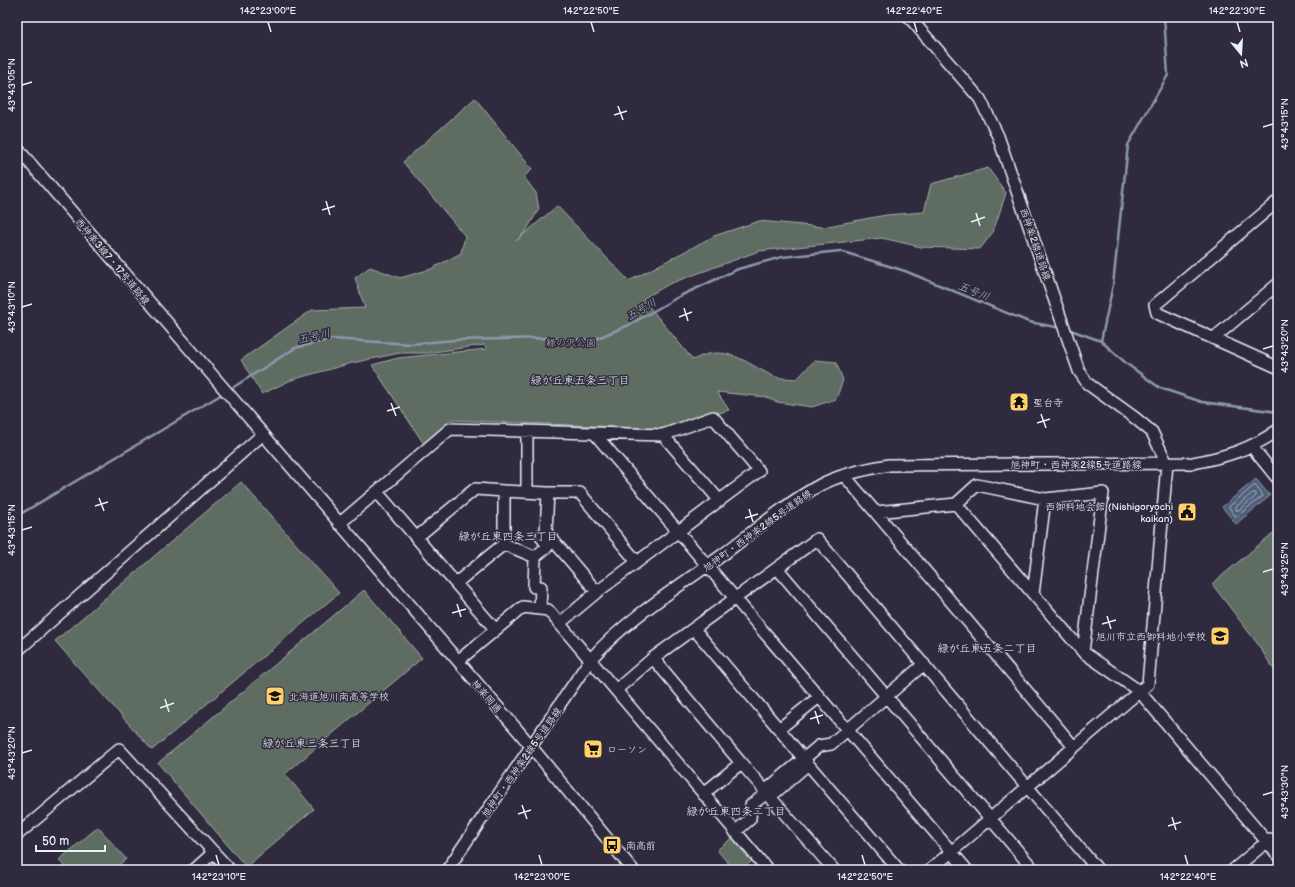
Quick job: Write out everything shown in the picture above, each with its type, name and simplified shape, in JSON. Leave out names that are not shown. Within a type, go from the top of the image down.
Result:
[{"type":"street","name":"西神楽2線道路線","points":[[909,17],[980,99],[998,136],[1079,371],[1088,384],[1152,432],[1167,464]]},
{"type":"street","name":"西神楽3線7・17号道路線","points":[[17,148],[262,435]]},
{"type":"street","points":[[1278,201],[1155,305],[1156,313],[1277,367],[1278,366]]},
{"type":"street","points":[[1214,338],[1278,284]]},
{"type":"street","points":[[17,651],[262,435],[339,524],[450,430],[663,435],[713,417],[758,471],[679,532],[597,592],[560,624]]},
{"type":"street","name":"旭神町・西神楽2線5号道路線","points":[[447,870],[590,660],[618,631],[801,497],[820,485],[844,475],[889,465],[1193,463],[1218,459],[1252,447],[1278,430]]},
{"type":"street","points":[[527,431],[527,492]]},
{"type":"street","points":[[595,434],[967,870]]},
{"type":"street","points":[[663,435],[720,501]]},
{"type":"street","points":[[1252,447],[1278,479]]},
{"type":"street","points":[[930,870],[1148,684],[1167,464]]},
{"type":"street","points":[[844,475],[1074,747]]},
{"type":"street","points":[[876,512],[956,504],[977,485],[1045,498],[1103,493],[1083,652]]},
{"type":"street","points":[[417,537],[475,489],[545,493],[580,493],[637,562]]},
{"type":"street","points":[[504,491],[504,544]]},
{"type":"street","points":[[377,492],[495,629]]},
{"type":"street","points":[[540,609],[541,587],[534,587],[535,557],[548,546],[542,538],[545,493]]},
{"type":"street","points":[[545,493],[546,532],[597,592]]},
{"type":"street","points":[[1033,594],[1045,498]]},
{"type":"street","points":[[956,504],[1083,652],[1139,691],[1269,840],[1278,855]]},
{"type":"street","name":"神楽岡通","points":[[339,524],[458,661],[633,870]]},
{"type":"street","points":[[616,690],[654,658],[817,538],[1098,870]]},
{"type":"street","points":[[504,544],[535,557]]},
{"type":"street","points":[[456,583],[504,544]]},
{"type":"street","points":[[777,568],[1034,870]]},
{"type":"street","points":[[458,661],[523,607],[548,610],[768,870]]},
{"type":"street","points":[[694,629],[899,870]]},
{"type":"street","points":[[654,658],[741,763],[834,870]]},
{"type":"street","points":[[735,832],[750,819],[751,805],[768,794],[806,762],[819,746],[831,744],[924,664]]},
{"type":"street","points":[[778,729],[819,697]]},
{"type":"street","points":[[17,835],[119,749],[230,870]]},
{"type":"street","points":[[703,794],[741,763]]},
{"type":"street","points":[[1233,870],[1269,840]]},
{"type":"street","points":[[194,870],[214,852]]},
{"type":"green space","name":"緑の沢公園","points":[[475,98],[532,169],[524,177],[536,193],[539,209],[526,231],[516,241],[557,206],[629,281],[714,236],[759,221],[823,227],[886,215],[924,212],[931,184],[988,168],[1006,193],[993,232],[980,249],[921,247],[882,238],[759,251],[669,284],[643,299],[693,360],[715,353],[725,354],[744,360],[773,376],[797,379],[815,360],[836,362],[843,380],[836,399],[812,407],[777,402],[766,397],[717,392],[729,410],[666,429],[451,420],[424,444],[372,365],[398,358],[487,349],[484,345],[427,353],[400,353],[352,363],[291,380],[262,394],[241,360],[312,310],[365,308],[355,278],[370,267],[400,278],[431,269],[461,253],[465,236],[403,162]]},
{"type":"green space","points":[[241,482],[339,593],[152,750],[55,641]]},
{"type":"green space","points":[[1278,529],[1278,676],[1257,643],[1212,584]]},
{"type":"green space","points":[[364,590],[422,658],[285,774],[314,809],[246,867],[158,763]]},
{"type":"green space","points":[[98,827],[126,859],[113,870],[67,870],[59,860]]},
{"type":"green space","points":[[732,838],[752,861],[741,870],[734,870],[717,850]]},
{"type":"water","points":[[1256,479],[1270,496],[1236,524],[1222,507]]},
{"type":"waterway","points":[[1101,341],[1113,285],[1128,145],[1168,75],[1164,17]]},
{"type":"waterway","name":"五号川","points":[[229,390],[295,348],[332,339],[410,344],[454,340],[546,338],[593,340],[629,325],[680,296],[738,269],[782,257],[840,251],[905,271],[1029,322],[1061,328]]},
{"type":"waterway","name":"五号川","points":[[1068,329],[1101,341],[1127,364],[1160,388],[1202,402],[1278,412]]},
{"type":"waterway","name":"五号川","points":[[17,516],[224,393]]},
{"type":"place","name":"聖台寺","points":[[1019,402]]},
{"type":"place","name":"西御料地会館 (Nishigoryochi kaikan)","points":[[1187,512]]},
{"type":"place","name":"旭川市立西御料地小学校","points":[[1220,636]]},
{"type":"place","name":"北海道旭川南高等学校","points":[[275,696]]},
{"type":"place","name":"ローソン","points":[[593,749]]},
{"type":"place","name":"南高前","points":[[612,845]]},
{"type":"district","name":"緑が丘東五条三丁目","points":[[580,380]]},
{"type":"district","name":"緑が丘東四条三丁目","points":[[508,536]]},
{"type":"district","name":"緑が丘東五条二丁目","points":[[987,648]]},
{"type":"district","name":"緑が丘東三条三丁目","points":[[312,743]]},
{"type":"district","name":"緑が丘東四条二丁目","points":[[736,811]]}]
